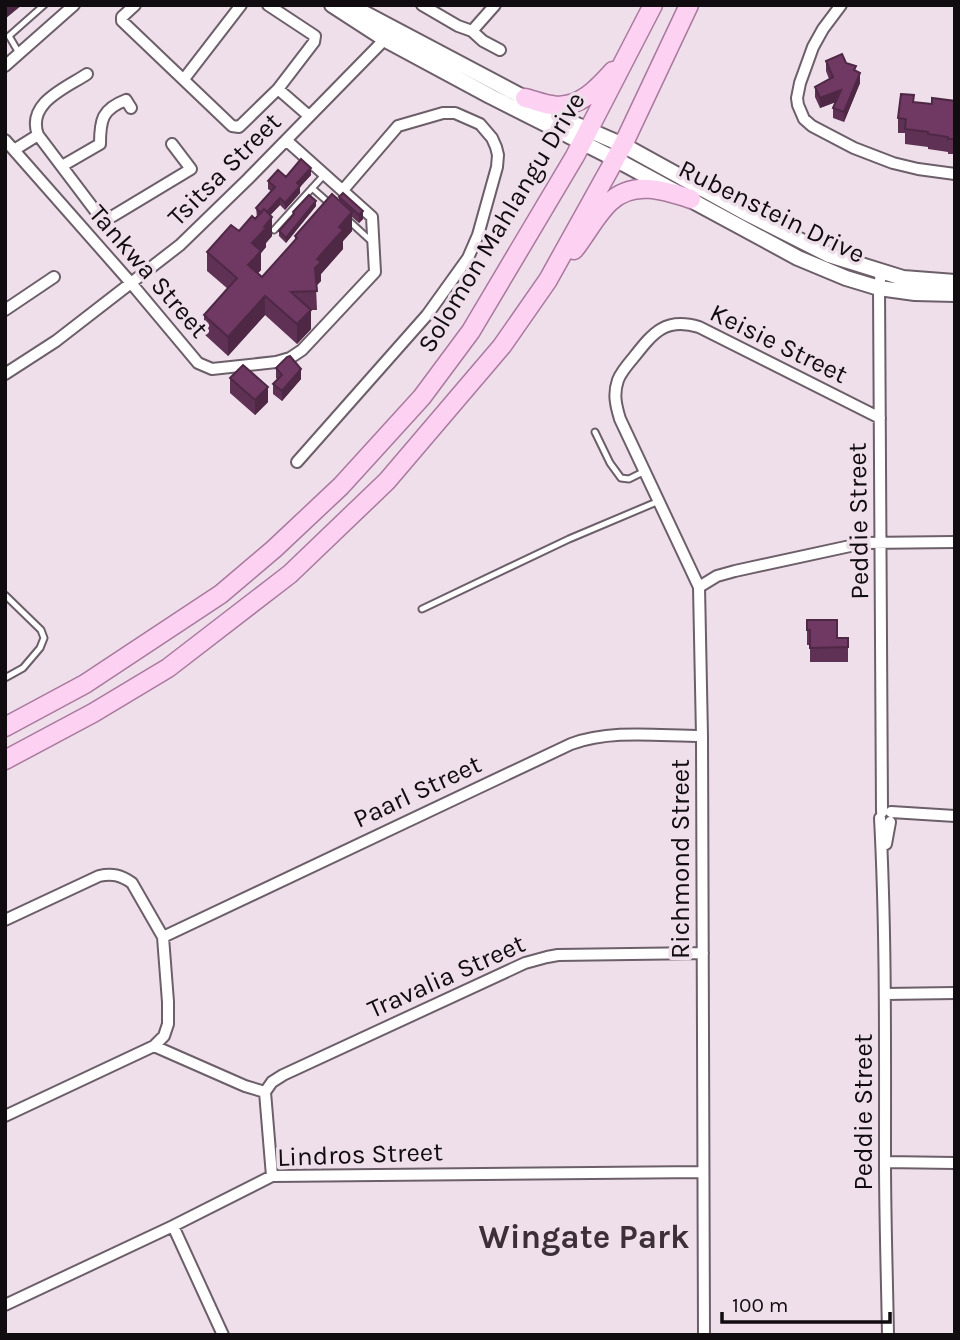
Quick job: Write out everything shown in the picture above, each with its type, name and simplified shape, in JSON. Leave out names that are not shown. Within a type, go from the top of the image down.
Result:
[{"type":"main road","name":"Solomon Mahlangu Drive","points":[[5,727],[86,684],[221,594],[341,486],[422,397],[471,331],[586,136],[653,5]]},
{"type":"main road","points":[[5,760],[93,713],[168,668],[290,574],[387,481],[502,346],[548,279],[619,152],[689,5]]},
{"type":"main road","points":[[525,98],[555,106],[583,99],[594,92],[612,72],[639,35]]},
{"type":"main road","points":[[548,279],[582,240],[609,203],[625,191],[643,188],[667,191],[691,199]]},
{"type":"street","points":[[5,66],[74,5]]},
{"type":"street","points":[[135,5],[122,20],[232,126],[239,127],[278,89],[314,42],[315,36],[268,5]]},
{"type":"street","points":[[184,79],[240,5]]},
{"type":"street","points":[[332,5],[389,35],[525,98],[570,122],[586,136]]},
{"type":"street","points":[[349,5],[389,35],[506,105],[619,152]]},
{"type":"street","points":[[422,5],[472,31],[500,50]]},
{"type":"street","points":[[472,31],[495,5]]},
{"type":"street","points":[[841,5],[822,29],[800,83],[797,98],[804,119],[854,148],[893,163],[955,174]]},
{"type":"street","name":"Tsitsa Street","points":[[5,374],[56,341],[180,245],[389,35]]},
{"type":"street","points":[[87,74],[45,101],[36,117],[36,127],[38,135],[100,217],[113,216],[191,169],[172,144]]},
{"type":"street","points":[[278,89],[309,116]]},
{"type":"street","points":[[62,166],[100,144],[100,128],[106,112],[126,100],[131,108]]},
{"type":"street","points":[[297,462],[427,315],[468,258],[478,235],[497,167],[496,147],[480,124],[455,113],[443,113],[398,126],[342,190]]},
{"type":"street","points":[[14,150],[38,135]]},
{"type":"street","name":"Tankwa Street","points":[[5,140],[198,363],[212,369],[290,358],[302,350],[373,275],[375,267],[372,217],[286,140]]},
{"type":"street","name":"Rubenstein Drive","points":[[619,152],[691,199],[798,258],[879,288],[915,293],[955,294]]},
{"type":"street","name":"Rubenstein Drive","points":[[619,152],[829,255],[903,278],[955,282]]},
{"type":"street","name":"Peddie Street","points":[[881,272],[881,783],[887,816],[884,889],[888,1335]]},
{"type":"street","points":[[5,310],[54,277]]},
{"type":"street","name":"Keisie Street","points":[[615,401],[623,370],[647,341],[666,326],[687,323],[880,418]]},
{"type":"street","name":"Richmond Street","points":[[615,401],[620,419],[699,587],[704,1335]]},
{"type":"street","points":[[699,587],[717,576],[735,570],[864,543],[955,542]]},
{"type":"street","name":"Paarl Street","points":[[163,937],[575,743],[613,735],[702,736]]},
{"type":"street","points":[[887,816],[949,816]]},
{"type":"street","points":[[5,920],[99,876],[111,874],[126,878],[132,883],[163,937],[169,1002],[168,1024],[164,1035],[154,1046],[5,1116]]},
{"type":"street","name":"Travalia Street","points":[[265,1092],[272,1082],[283,1075],[538,958],[558,955],[703,953]]},
{"type":"street","points":[[886,994],[955,993]]},
{"type":"street","points":[[154,1046],[245,1086],[265,1092],[272,1176]]},
{"type":"street","points":[[885,1162],[955,1163]]},
{"type":"street","name":"Lindros Street","points":[[5,1305],[272,1176],[703,1172]]},
{"type":"street","points":[[173,1226],[223,1335]]},
{"type":"lane","points":[[19,53],[9,36],[44,5]]},
{"type":"lane","points":[[274,230],[325,174]]},
{"type":"lane","points":[[312,188],[330,204]]},
{"type":"lane","points":[[339,212],[373,243]]},
{"type":"lane","points":[[595,432],[610,463],[621,478],[629,479],[645,471]]},
{"type":"lane","points":[[422,609],[569,539],[659,501]]},
{"type":"lane","points":[[5,595],[41,630],[44,638],[40,648],[23,667],[5,678]]},
{"type":"building","points":[[842,54],[846,63],[856,66],[854,70],[860,73],[844,112],[833,108],[841,90],[820,98],[815,87],[833,77],[826,61]]},
{"type":"building","points":[[901,94],[914,95],[913,102],[932,104],[932,98],[955,101],[955,139],[905,129],[906,119],[898,118]]},
{"type":"building","points":[[301,159],[311,168],[297,183],[300,186],[285,203],[280,198],[267,212],[264,209],[261,213],[256,208],[275,187],[268,181],[278,170],[286,177]]},
{"type":"building","points":[[343,193],[363,211],[359,215],[339,197]]},
{"type":"building","points":[[332,194],[352,212],[339,227],[343,230],[317,259],[321,262],[315,268],[317,291],[291,292],[311,310],[297,324],[265,296],[228,337],[204,315],[237,278],[207,252],[231,225],[239,231],[252,216],[255,219],[264,209],[272,217],[252,243],[261,251],[248,265],[262,277]]},
{"type":"building","points":[[309,195],[316,201],[286,238],[279,231]]},
{"type":"building","points":[[290,356],[301,369],[282,391],[273,384],[282,375],[276,368]]},
{"type":"building","points":[[243,365],[268,387],[255,400],[230,378]]},
{"type":"building","points":[[807,620],[837,620],[837,638],[848,638],[848,647],[810,648]]},
{"type":"district","name":"Wingate Park","points":[[584,1236]]}]
